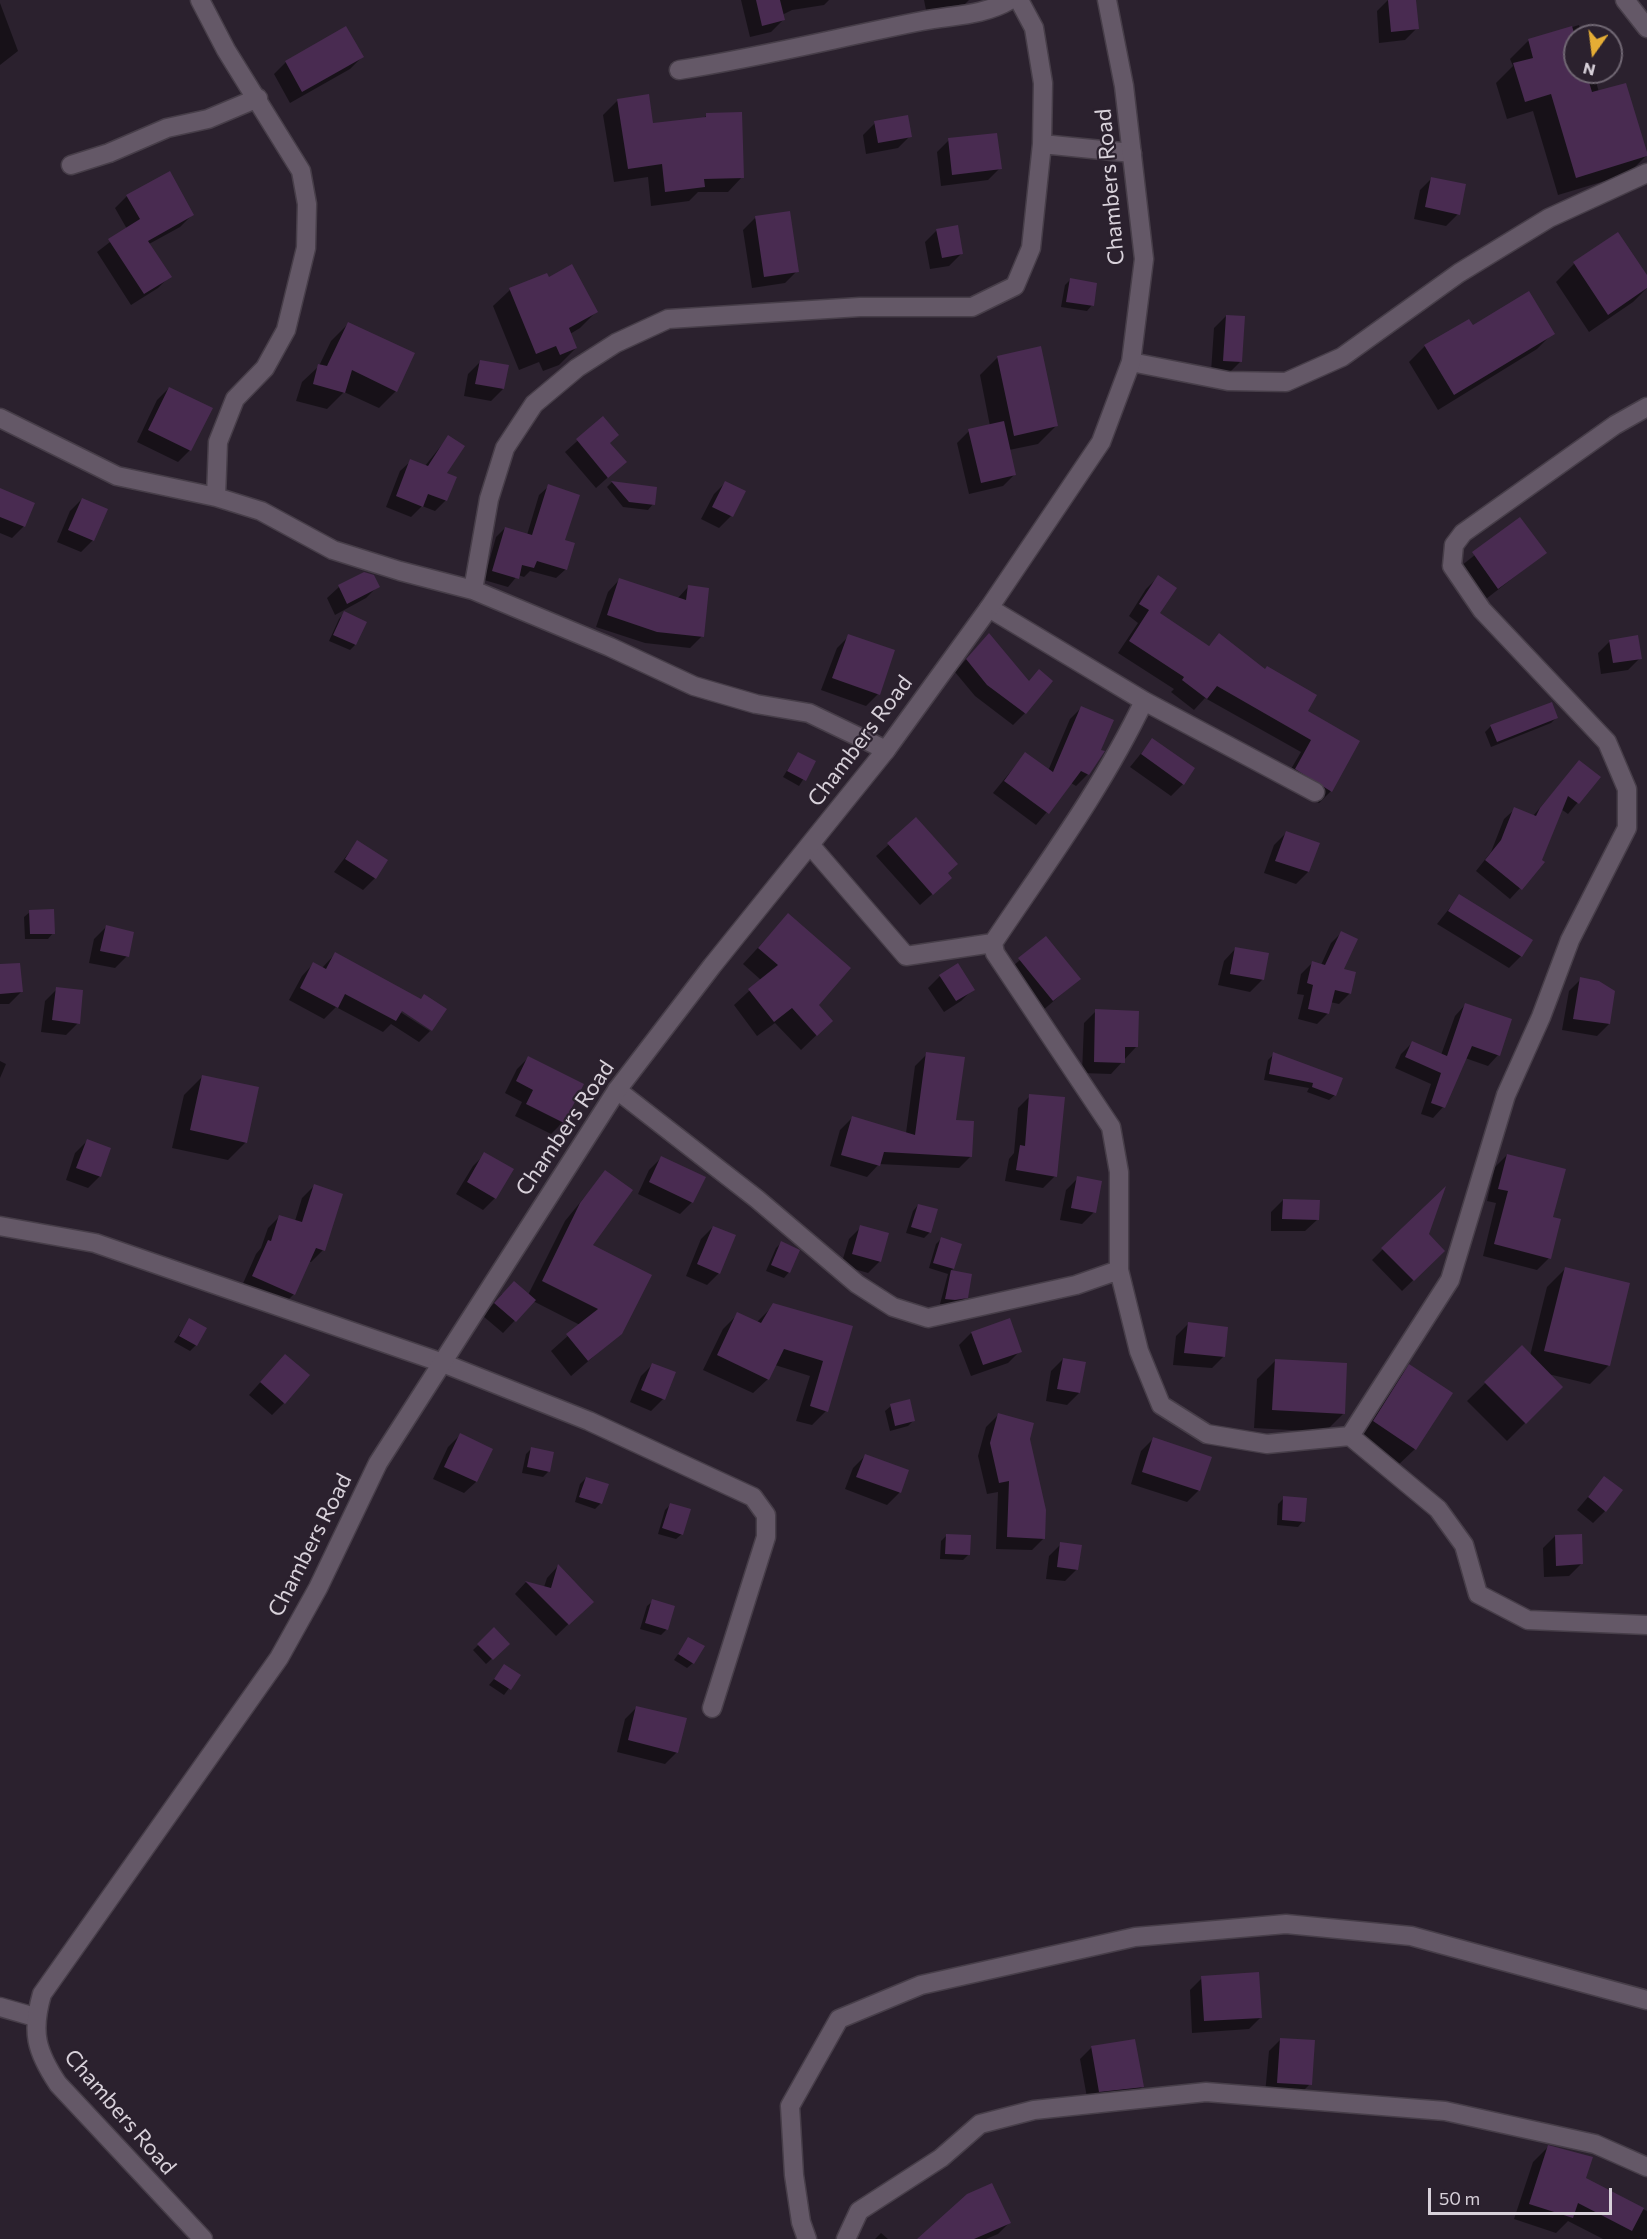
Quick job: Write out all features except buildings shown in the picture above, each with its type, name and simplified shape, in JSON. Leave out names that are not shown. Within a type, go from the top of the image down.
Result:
[{"type":"street","points":[[200,0],[226,50],[258,98],[301,171],[307,204],[306,248],[286,330],[265,368],[235,399],[218,442],[216,496]]},
{"type":"street","points":[[680,70],[762,57],[924,20],[972,14],[992,9],[1010,0]]},
{"type":"street","points":[[473,590],[489,499],[505,448],[534,404],[577,368],[616,343],[668,319],[860,307],[972,307],[1015,286],[1031,248],[1042,144],[1042,83],[1036,39],[1034,28],[1019,0]]},
{"type":"street","name":"Chambers Road","points":[[202,2239],[58,2084],[45,2064],[36,2041],[35,2017],[42,1994],[54,1973],[279,1658],[318,1588],[378,1463],[440,1362],[618,1090],[712,966],[811,846],[886,750],[989,608],[1101,442],[1131,362],[1143,259],[1124,86],[1107,0]]},
{"type":"street","points":[[1625,0],[1647,28]]},
{"type":"street","points":[[71,165],[109,153],[166,128],[208,119],[258,98]]},
{"type":"street","points":[[1042,144],[1132,153]]},
{"type":"street","points":[[1131,362],[1228,381],[1286,382],[1342,357],[1441,285],[1549,218],[1647,173]]},
{"type":"street","points":[[1350,1436],[1450,1280],[1506,1095],[1570,940],[1627,828],[1628,789],[1607,742],[1482,610],[1452,566],[1454,545],[1463,533],[1615,425],[1647,407]]},
{"type":"street","points":[[0,418],[117,476],[216,496],[261,512],[333,550],[400,572],[473,590],[610,647],[694,686],[756,704],[809,713],[886,750]]},
{"type":"street","points":[[989,608],[1144,701],[1316,792]]},
{"type":"street","points":[[1144,701],[1118,754],[993,943],[995,952],[1111,1127],[1119,1172],[1119,1270],[1139,1351],[1161,1405],[1207,1434],[1267,1444],[1350,1436],[1438,1509],[1464,1545],[1478,1594],[1528,1620],[1647,1625]]},
{"type":"street","points":[[811,846],[906,957],[993,943]]},
{"type":"street","points":[[618,1090],[757,1199],[857,1284],[892,1307],[928,1318],[1076,1285],[1119,1270]]},
{"type":"street","points":[[0,1226],[95,1243],[440,1362],[589,1421],[743,1491],[761,1505],[766,1515],[766,1537],[712,1708]]},
{"type":"street","points":[[807,2239],[801,2222],[794,2175],[790,2106],[839,2019],[921,1985],[1135,1937],[1286,1924],[1411,1936],[1647,2000]]},
{"type":"street","points":[[0,2007],[35,2017]]},
{"type":"street","points":[[846,2239],[859,2211],[941,2158],[980,2124],[1034,2110],[1206,2092],[1445,2111],[1595,2144],[1647,2167]]}]
